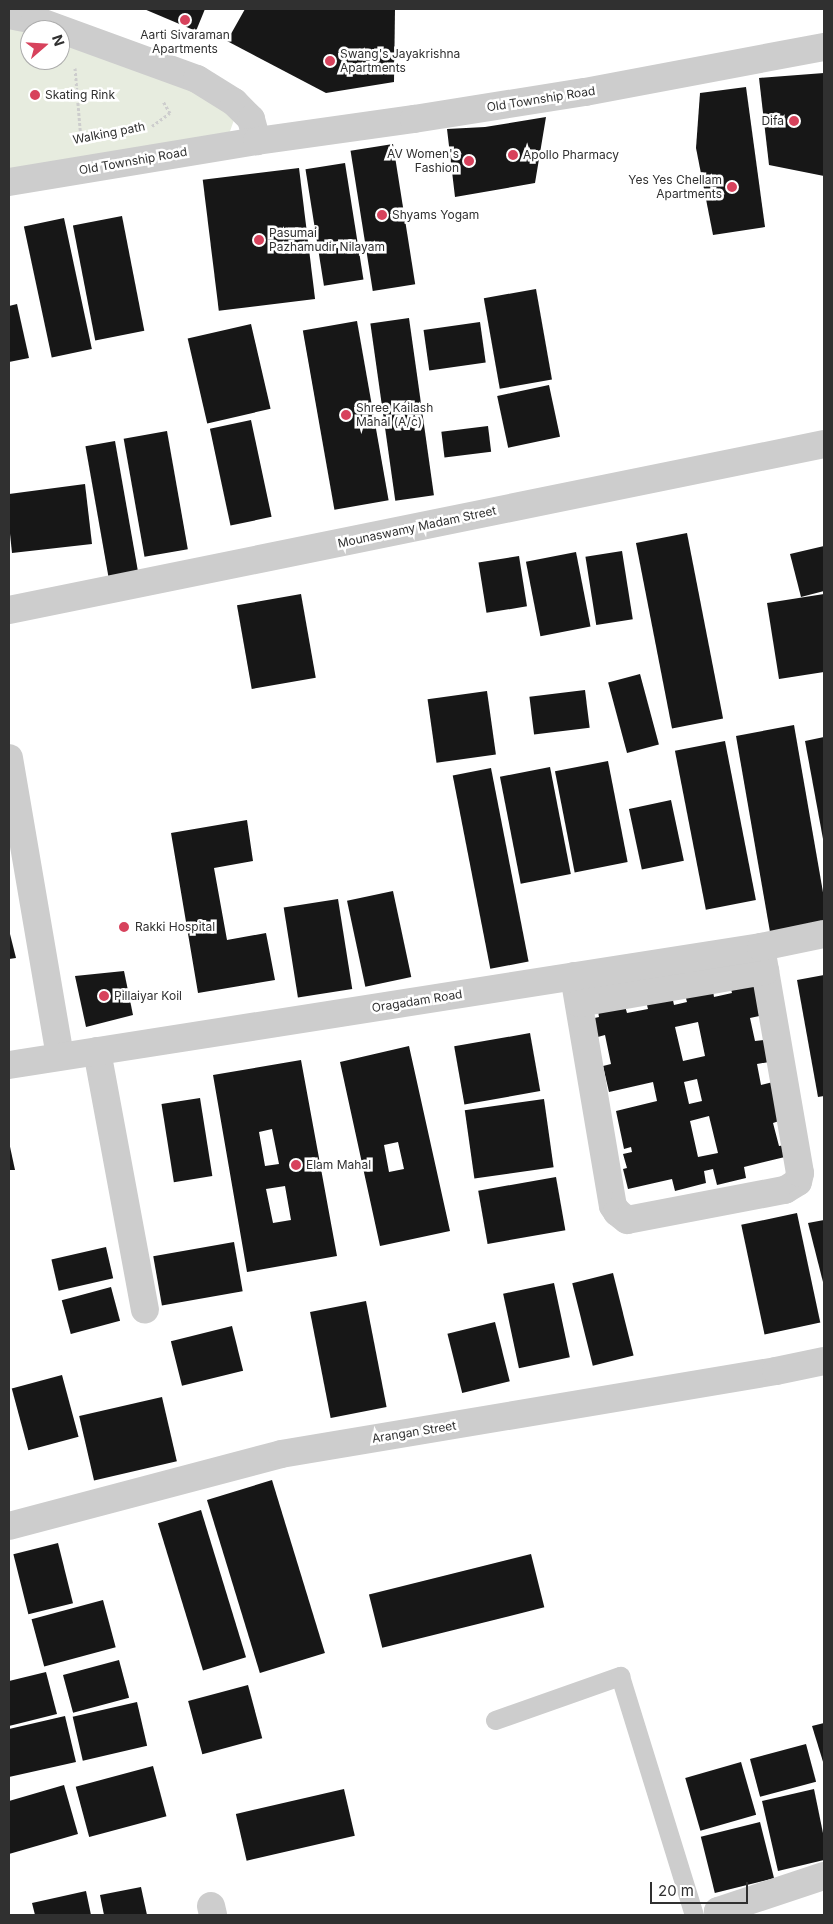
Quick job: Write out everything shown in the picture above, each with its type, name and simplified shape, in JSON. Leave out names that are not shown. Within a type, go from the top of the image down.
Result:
[{"type":"street","points":[[9,15],[36,20],[197,79],[234,102],[251,119],[257,141]]},
{"type":"street","name":"Old Township Road","points":[[9,182],[257,141],[585,92],[824,47]]},
{"type":"street","name":"Mounaswamy Madam Street","points":[[9,610],[824,444]]},
{"type":"street","points":[[9,758],[60,1056]]},
{"type":"street","name":"Oragadam Road","points":[[9,1065],[574,976],[763,959],[824,934]]},
{"type":"street","points":[[574,976],[613,1206],[620,1216],[627,1220],[785,1190],[798,1182],[800,1173],[763,959],[579,1003]]},
{"type":"street","points":[[97,1050],[145,1310]]},
{"type":"street","name":"Arangan Street","points":[[9,1526],[281,1454],[776,1372],[824,1361]]},
{"type":"street","points":[[719,1915],[718,1911],[824,1876]]},
{"type":"lane","points":[[495,1720],[620,1676],[694,1915]]},
{"type":"path","points":[[75,62],[82,139]]},
{"type":"path","name":"Walking path","points":[[145,128],[154,125],[170,113],[168,106],[162,100]]},
{"type":"path","name":"Walking path","points":[[72,141],[91,138]]},
{"type":"shaded area","points":[[9,23],[20,27],[20,70],[70,70],[70,42],[197,86],[235,117],[228,137],[9,171]]},
{"type":"building","name":"Aarti Sivaraman Apartments","points":[[144,9],[205,9],[196,31]]},
{"type":"building","name":"Swang's Jayakrishna Apartments","points":[[245,9],[395,9],[394,82],[326,93],[227,41]]},
{"type":"building","name":"Difa","points":[[824,73],[824,176],[769,165],[759,78]]},
{"type":"building","name":"Yes Yes Chellam Apartments","points":[[746,87],[765,227],[713,235],[696,148],[700,93]]},
{"type":"building","points":[[546,117],[535,183],[455,197],[447,129],[485,127]]},
{"type":"building","name":"Shyams Yogam","points":[[393,144],[415,284],[373,291],[351,151]]},
{"type":"building","points":[[345,163],[363,280],[324,286],[305,169]]},
{"type":"building","name":"Pasumai Pazhamudir Nilayam","points":[[299,168],[315,299],[219,311],[203,180]]},
{"type":"building","points":[[122,216],[144,331],[95,340],[73,226]]},
{"type":"building","points":[[64,218],[92,349],[52,358],[24,227]]},
{"type":"building","points":[[536,289],[552,380],[500,389],[484,298]]},
{"type":"building","points":[[17,304],[29,358],[9,362],[9,306]]},
{"type":"building","points":[[409,318],[434,495],[395,501],[370,323]]},
{"type":"building","name":"Shree Kailash Mahal (A/c)","points":[[357,321],[389,500],[334,510],[303,331]]},
{"type":"building","points":[[480,322],[486,363],[429,371],[424,330]]},
{"type":"building","points":[[251,324],[271,409],[207,423],[188,339]]},
{"type":"building","points":[[549,385],[560,437],[508,448],[497,396]]},
{"type":"building","points":[[251,420],[272,517],[231,526],[210,429]]},
{"type":"building","points":[[488,426],[491,452],[445,458],[441,432]]},
{"type":"building","points":[[167,431],[188,549],[145,557],[124,439]]},
{"type":"building","points":[[115,441],[138,571],[108,576],[85,446]]},
{"type":"building","points":[[85,484],[92,544],[12,553],[9,524],[9,494]]},
{"type":"building","points":[[687,533],[723,719],[672,728],[636,543]]},
{"type":"building","points":[[824,546],[824,591],[801,597],[790,554]]},
{"type":"building","points":[[622,551],[633,619],[596,625],[585,557]]},
{"type":"building","points":[[576,552],[591,627],[540,636],[526,562]]},
{"type":"building","points":[[519,556],[527,606],[486,613],[479,562]]},
{"type":"building","points":[[301,594],[316,678],[252,689],[237,605]]},
{"type":"building","points":[[824,594],[824,672],[779,679],[767,603]]},
{"type":"building","points":[[640,674],[659,745],[627,753],[608,683]]},
{"type":"building","points":[[585,690],[590,728],[534,735],[529,697]]},
{"type":"building","points":[[487,691],[496,754],[436,763],[428,699]]},
{"type":"building","points":[[794,725],[824,898],[824,923],[770,932],[736,736]]},
{"type":"building","points":[[824,737],[824,839],[823,839],[805,741]]},
{"type":"building","points":[[725,741],[756,900],[706,910],[675,751]]},
{"type":"building","points":[[608,761],[628,862],[575,872],[555,771]]},
{"type":"building","points":[[550,767],[571,874],[521,884],[500,777]]},
{"type":"building","points":[[491,768],[529,961],[490,969],[453,775]]},
{"type":"building","points":[[671,800],[684,861],[642,870],[629,809]]},
{"type":"building","points":[[247,820],[253,861],[214,868],[227,940],[266,933],[275,980],[198,993],[171,833]]},
{"type":"building","points":[[393,891],[411,977],[365,987],[347,901]]},
{"type":"building","points":[[338,899],[352,989],[298,997],[284,908]]},
{"type":"building","points":[[9,930],[16,958],[9,959]]},
{"type":"building","name":"Pillaiyar Koil","points":[[124,971],[133,1015],[86,1027],[75,976]]},
{"type":"building","points":[[755,975],[764,1015],[750,1018],[755,1041],[764,1040],[769,1062],[757,1064],[761,1085],[777,1081],[779,1121],[773,1123],[779,1146],[786,1145],[789,1156],[744,1167],[746,1178],[717,1185],[713,1169],[704,1171],[706,1183],[675,1191],[672,1179],[628,1189],[623,1169],[627,1168],[623,1154],[632,1152],[631,1147],[624,1149],[616,1111],[657,1101],[653,1082],[609,1092],[603,1066],[611,1064],[605,1035],[594,1038],[590,1019],[599,1017],[597,1005],[623,999],[627,1013],[648,1009],[645,997],[671,991],[674,1005],[687,1002],[684,991],[712,985],[714,997],[732,993],[729,981]],"holes":[[[698,1022],[705,1056],[683,1061],[675,1027]],[[697,1079],[702,1101],[689,1104],[684,1082]],[[709,1116],[718,1153],[698,1157],[690,1121]]]},
{"type":"building","points":[[824,975],[824,1096],[818,1097],[797,980]]},
{"type":"building","points":[[530,1033],[540,1091],[464,1104],[454,1046]]},
{"type":"building","points":[[409,1046],[450,1231],[380,1246],[340,1062]],"holes":[[[398,1142],[404,1169],[389,1172],[384,1145]]]},
{"type":"building","name":"Elam Mahal","points":[[301,1060],[337,1256],[247,1272],[213,1075]],"holes":[[[272,1129],[279,1164],[265,1166],[259,1132]],[[285,1186],[291,1220],[273,1223],[266,1189]]]},
{"type":"building","points":[[200,1098],[212,1176],[174,1182],[161,1104]]},
{"type":"building","points":[[544,1099],[554,1167],[474,1178],[465,1110]]},
{"type":"building","points":[[9,1142],[15,1170],[9,1170]]},
{"type":"building","points":[[556,1177],[565,1230],[488,1244],[478,1191]]},
{"type":"building","points":[[797,1213],[820,1323],[765,1334],[741,1225]]},
{"type":"building","points":[[824,1220],[824,1286],[808,1223]]},
{"type":"building","points":[[234,1242],[243,1291],[162,1305],[153,1256]]},
{"type":"building","points":[[106,1247],[113,1278],[59,1291],[51,1260]]},
{"type":"building","points":[[613,1273],[634,1355],[593,1366],[572,1283]]},
{"type":"building","points":[[554,1283],[570,1357],[519,1368],[503,1294]]},
{"type":"building","points":[[111,1287],[120,1321],[71,1334],[62,1300]]},
{"type":"building","points":[[366,1301],[387,1407],[331,1418],[310,1312]]},
{"type":"building","points":[[495,1322],[510,1381],[462,1393],[447,1334]]},
{"type":"building","points":[[232,1326],[243,1371],[182,1386],[171,1341]]},
{"type":"building","points":[[62,1375],[79,1437],[28,1450],[12,1388]]},
{"type":"building","points":[[162,1397],[177,1461],[94,1480],[79,1416]]},
{"type":"building","points":[[272,1480],[325,1653],[260,1673],[207,1500]]},
{"type":"building","points":[[201,1510],[246,1657],[203,1670],[158,1523]]},
{"type":"building","points":[[58,1543],[73,1603],[28,1614],[13,1554]]},
{"type":"building","points":[[531,1554],[544,1607],[382,1648],[369,1594]]},
{"type":"building","points":[[103,1600],[116,1647],[44,1666],[32,1619]]},
{"type":"building","points":[[119,1660],[129,1698],[73,1713],[63,1675]]},
{"type":"building","points":[[46,1672],[57,1714],[9,1726],[9,1681]]},
{"type":"building","points":[[248,1685],[262,1738],[202,1754],[188,1701]]},
{"type":"building","points":[[137,1702],[147,1746],[83,1761],[73,1717]]},
{"type":"building","points":[[65,1716],[76,1762],[9,1777],[9,1729]]},
{"type":"building","points":[[824,1723],[824,1765],[812,1726]]},
{"type":"building","points":[[806,1744],[816,1782],[760,1797],[750,1759]]},
{"type":"building","points":[[741,1762],[756,1815],[700,1831],[685,1778]]},
{"type":"building","points":[[153,1766],[166,1816],[89,1837],[76,1787]]},
{"type":"building","points":[[64,1785],[78,1834],[9,1854],[9,1801]]},
{"type":"building","points":[[344,1789],[355,1836],[247,1861],[236,1814]]},
{"type":"building","points":[[814,1789],[824,1838],[824,1860],[778,1871],[762,1801]]},
{"type":"building","points":[[760,1822],[774,1878],[715,1893],[701,1837]]},
{"type":"building","points":[[141,1887],[147,1915],[104,1915],[100,1895]]},
{"type":"building","points":[[86,1891],[91,1915],[35,1915],[32,1903]]},
{"type":"place","name":"Aarti Sivaraman Apartments","points":[[185,20]]},
{"type":"place","name":"Swang's Jayakrishna Apartments","points":[[330,61]]},
{"type":"place","name":"Skating Rink","points":[[35,95]]},
{"type":"place","name":"Difa","points":[[794,121]]},
{"type":"place","name":"Apollo Pharmacy","points":[[513,155]]},
{"type":"place","name":"AV Women's Fashion","points":[[469,161]]},
{"type":"place","name":"Yes Yes Chellam Apartments","points":[[732,187]]},
{"type":"place","name":"Shyams Yogam","points":[[382,215]]},
{"type":"place","name":"Pasumai Pazhamudir Nilayam","points":[[259,240]]},
{"type":"place","name":"Shree Kailash Mahal (A/c)","points":[[346,415]]},
{"type":"place","name":"Rakki Hospital","points":[[124,927]]},
{"type":"place","name":"Pillaiyar Koil","points":[[104,996]]},
{"type":"place","name":"Elam Mahal","points":[[296,1165]]}]
